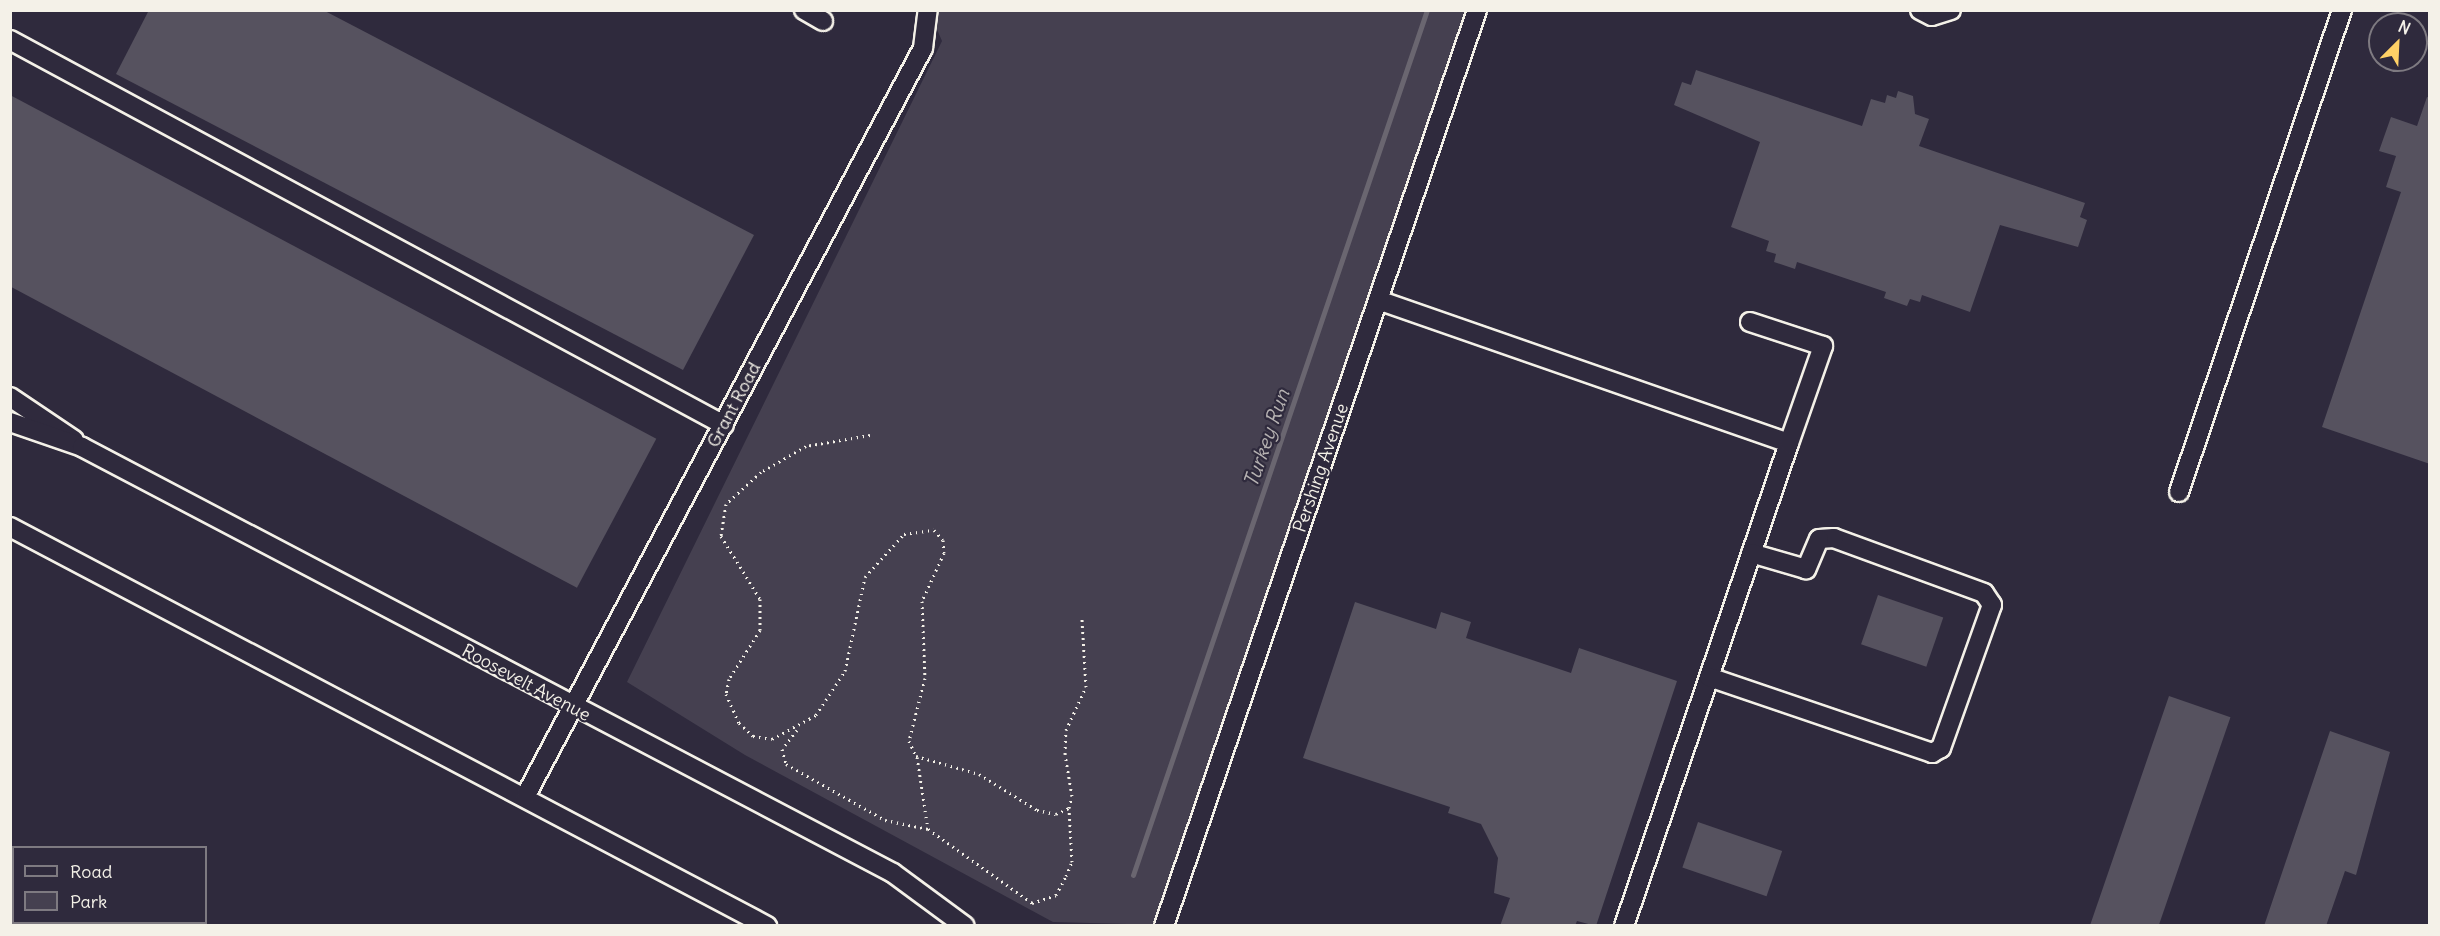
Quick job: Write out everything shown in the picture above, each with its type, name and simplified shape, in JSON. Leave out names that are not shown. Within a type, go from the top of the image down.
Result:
[{"type":"street","points":[[804,10],[823,21]]},
{"type":"street","name":"Grant Road","points":[[526,795],[923,48],[928,10]]},
{"type":"street","name":"Pershing Avenue","points":[[1164,926],[1477,10]]},
{"type":"street","points":[[1920,10],[1932,16],[1951,10]]},
{"type":"street","points":[[2179,492],[2342,10]]},
{"type":"street","points":[[10,40],[724,425]]},
{"type":"street","points":[[1378,300],[1789,443]]},
{"type":"street","points":[[1624,926],[1822,346],[1750,322]]},
{"type":"street","name":"Roosevelt Avenue","points":[[10,397],[43,414],[82,447]]},
{"type":"street","name":"Roosevelt Avenue","points":[[10,422],[82,447],[572,708],[893,873],[965,926]]},
{"type":"street","points":[[10,527],[526,795],[767,926]]},
{"type":"street","points":[[1709,677],[1932,753],[1941,748],[1992,605],[1984,593],[1834,538],[1819,539],[1806,569],[1751,553]]},
{"type":"path","points":[[798,729],[772,739],[753,736],[728,706],[729,679],[760,630],[762,616],[754,582],[721,536],[721,519],[739,489],[783,459],[816,444],[870,435]]},
{"type":"path","points":[[928,829],[916,756],[909,741],[925,678],[922,601],[944,553],[943,540],[934,530],[904,534],[865,577],[845,671],[816,715],[798,729],[782,749],[786,764],[885,820],[928,829],[998,874],[1020,897],[1044,901],[1056,894],[1072,861],[1066,730],[1086,687],[1082,619]]},
{"type":"path","points":[[916,756],[979,774],[1037,810],[1056,814],[1069,807]]},
{"type":"green space","points":[[929,11],[1477,11],[1164,925],[1053,922],[745,755],[627,682],[942,41]]},
{"type":"building","points":[[149,10],[323,10],[754,235],[683,370],[116,74]]},
{"type":"building","points":[[1696,70],[1862,126],[1871,99],[1885,103],[1887,95],[1896,98],[1898,91],[1913,96],[1915,114],[1929,119],[1919,146],[2085,203],[2080,217],[2087,220],[2078,247],[2000,225],[1970,312],[1922,295],[1920,302],[1910,299],[1907,306],[1884,298],[1886,292],[1797,262],[1795,269],[1774,262],[1776,254],[1766,251],[1769,241],[1731,227],[1760,142],[1674,105],[1682,82],[1691,85]]},
{"type":"building","points":[[10,95],[656,439],[577,588],[10,286]]},
{"type":"building","points":[[2427,97],[2430,98],[2430,464],[2322,427],[2401,192],[2386,187],[2396,156],[2379,151],[2391,117],[2417,126]]},
{"type":"building","points":[[1878,595],[1943,617],[1926,667],[1861,644]]},
{"type":"building","points":[[1355,602],[1436,629],[1441,612],[1471,622],[1466,638],[1571,673],[1579,648],[1677,681],[1596,926],[1577,921],[1575,926],[1500,926],[1510,898],[1494,893],[1498,858],[1481,824],[1448,813],[1450,807],[1303,758]]},
{"type":"building","points":[[2169,696],[2230,717],[2159,926],[2090,926]]},
{"type":"building","points":[[2330,731],[2390,752],[2356,875],[2345,871],[2326,926],[2264,926]]},
{"type":"building","points":[[1698,822],[1782,851],[1767,896],[1682,867]]},
{"type":"waterway","name":"Turkey Run","points":[[1133,875],[1427,10]]}]
